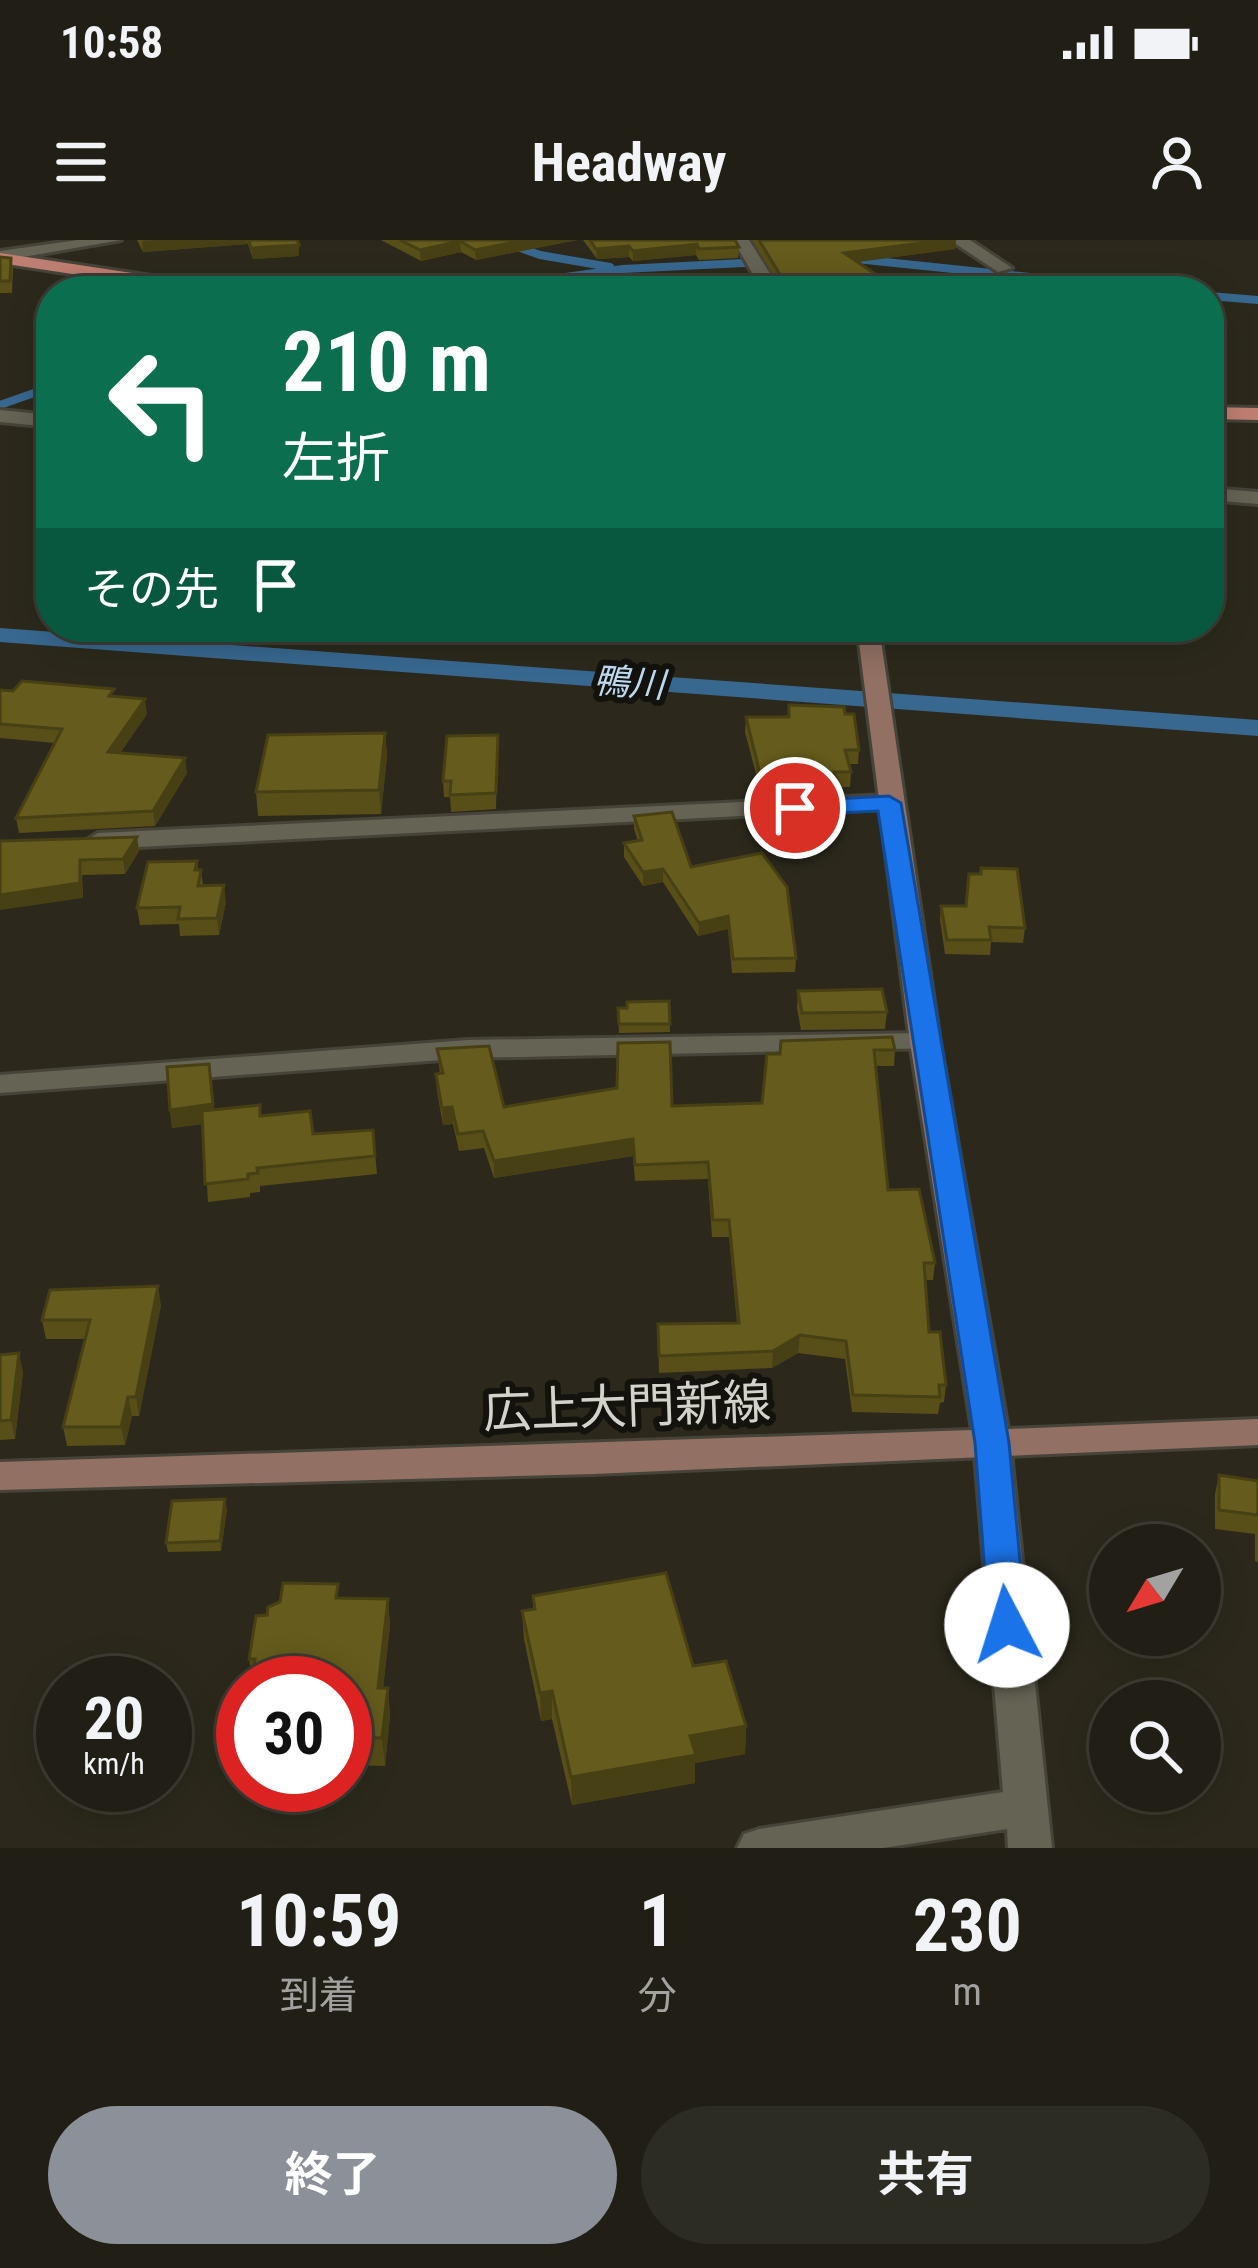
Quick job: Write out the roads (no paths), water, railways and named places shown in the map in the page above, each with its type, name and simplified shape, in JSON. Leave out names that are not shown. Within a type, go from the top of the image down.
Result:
[{"type":"main road","points":[[0,257],[122,276]]},
{"type":"main road","points":[[1224,413],[1258,414]]},
{"type":"street","points":[[0,257],[113,240]]},
{"type":"street","points":[[741,240],[762,276]]},
{"type":"street","points":[[958,240],[1004,268]]},
{"type":"street","points":[[0,416],[36,420]]},
{"type":"street","points":[[1224,495],[1258,498]]},
{"type":"street","points":[[759,1848],[1026,1828],[992,1443],[925,1042],[870,642]]},
{"type":"street","points":[[70,842],[889,803]]},
{"type":"street","points":[[0,1084],[468,1048],[925,1042]]},
{"type":"street","name":"広上大門新線","points":[[0,1476],[570,1461],[1258,1432]]},
{"type":"water","name":"鴨川","points":[[0,628],[36,631],[36,642],[191,642],[1258,720],[1258,736],[0,642]]},
{"type":"waterway","points":[[498,240],[540,255],[610,267]]},
{"type":"waterway","points":[[856,259],[1020,276]]},
{"type":"waterway","points":[[573,276],[782,261]]},
{"type":"waterway","points":[[1224,297],[1258,300]]},
{"type":"waterway","points":[[0,405],[36,392]]}]
